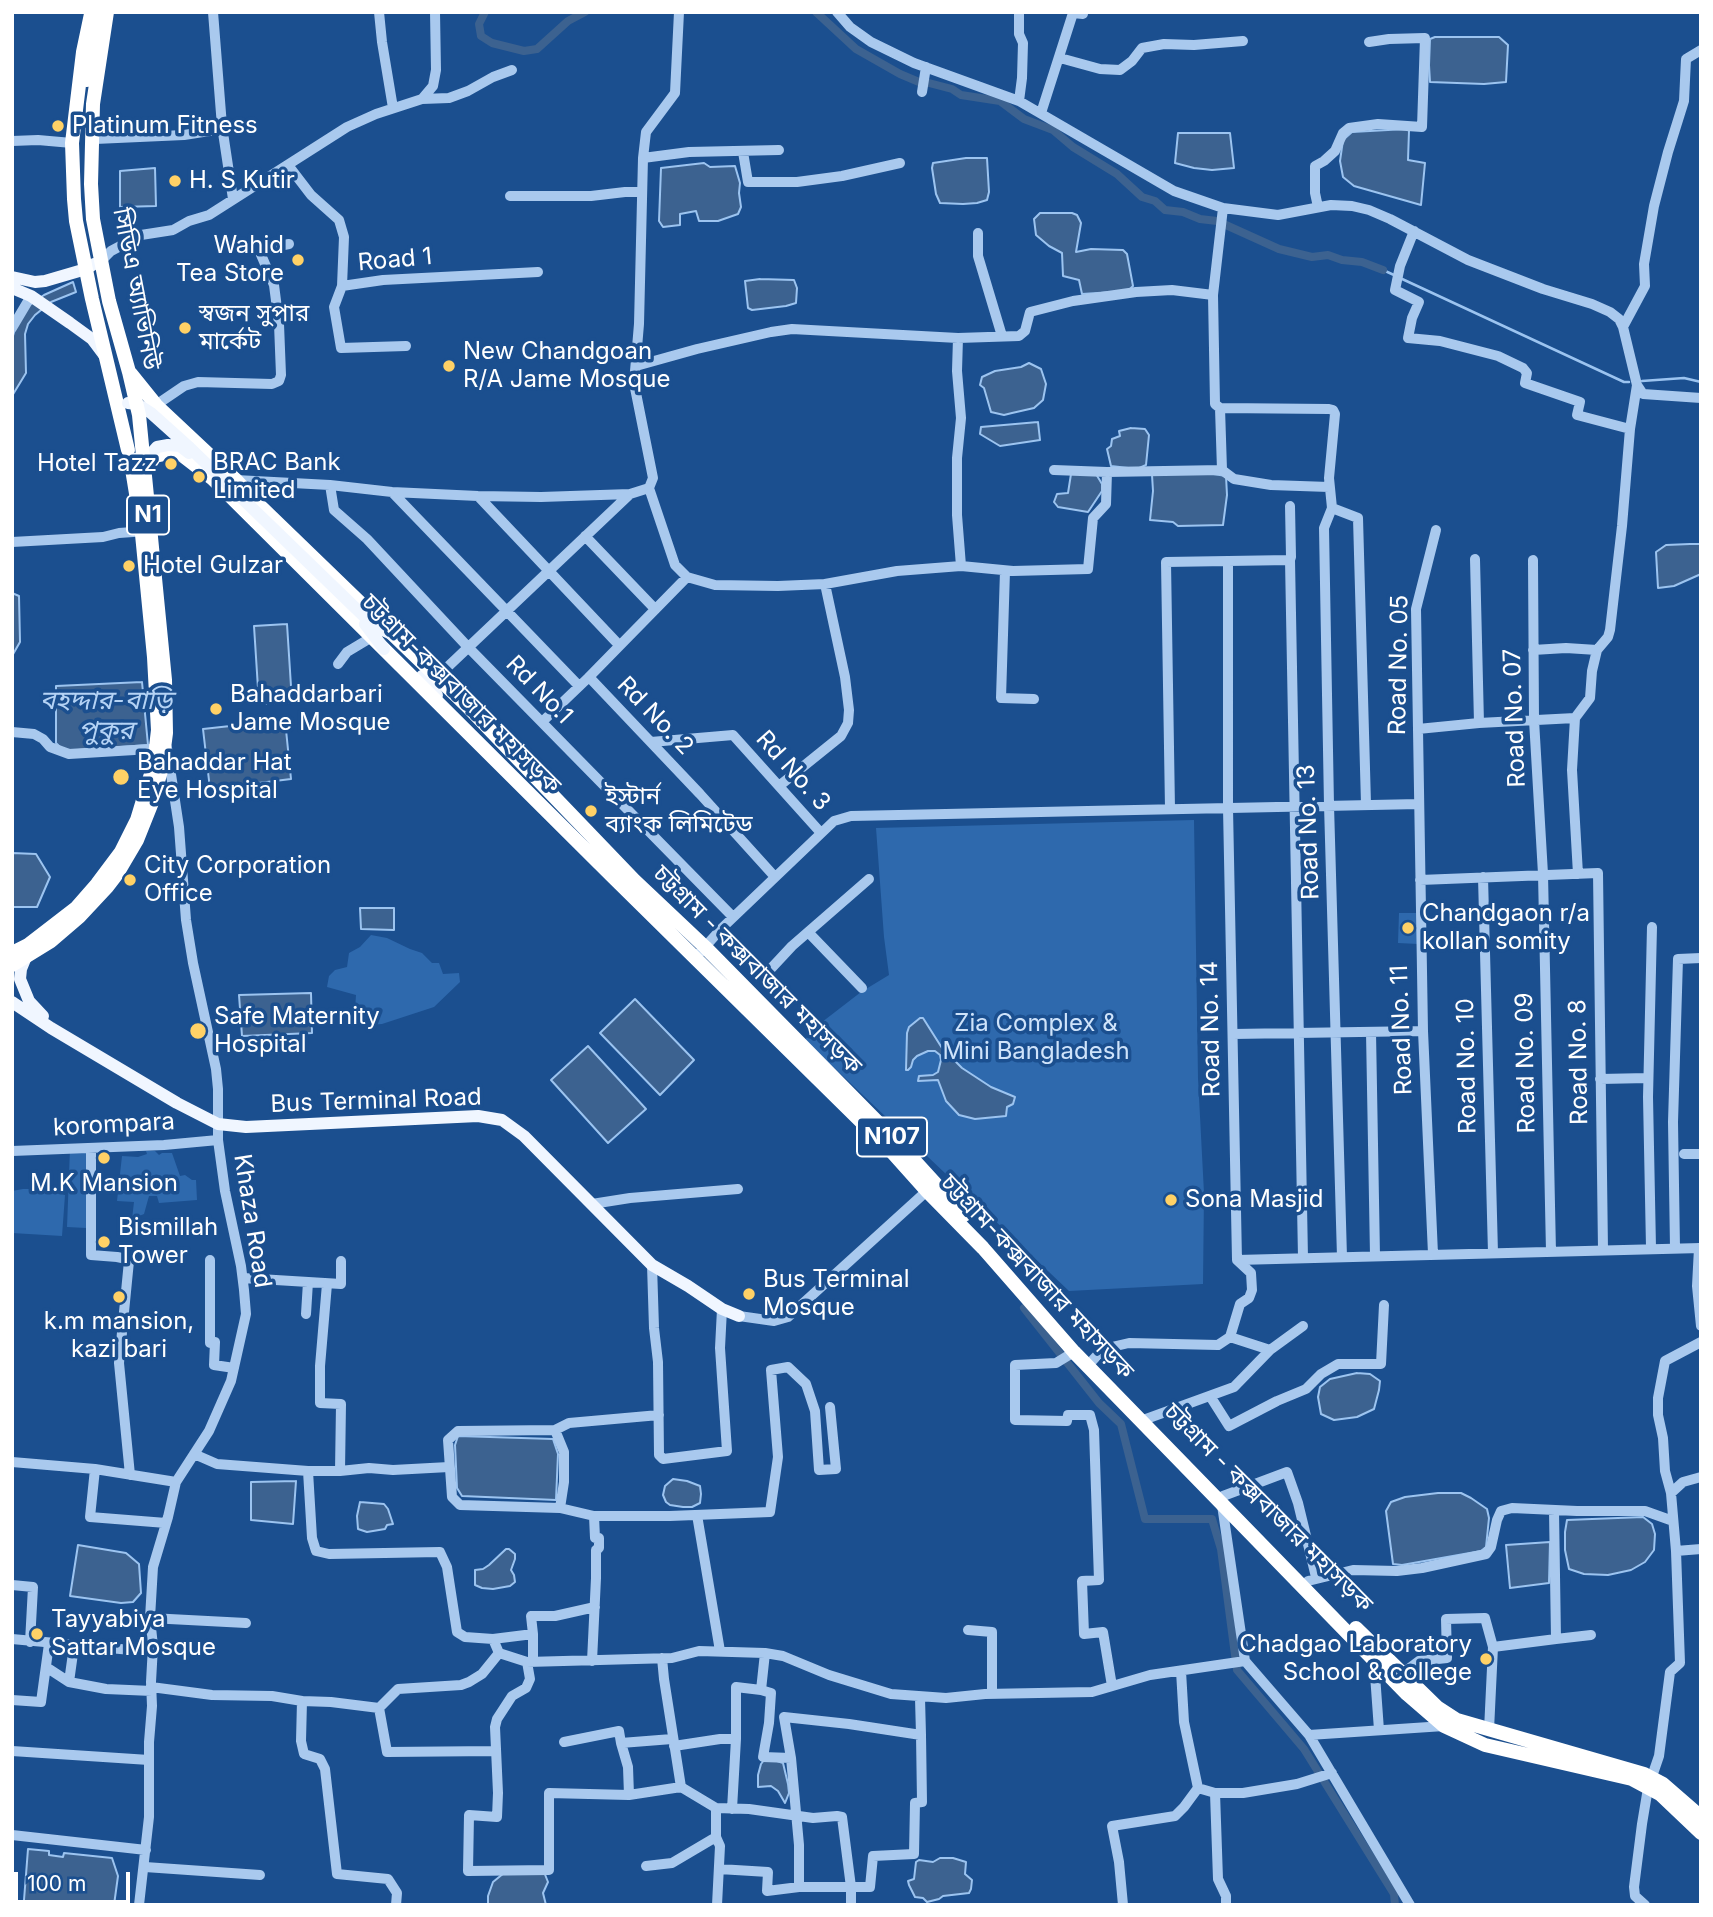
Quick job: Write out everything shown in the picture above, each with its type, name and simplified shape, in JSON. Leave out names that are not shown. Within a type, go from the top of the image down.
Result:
[{"type":"highway","points":[[86,269],[75,210],[72,143],[83,52],[91,12]]},
{"type":"highway","name":"N1","points":[[97,12],[84,102],[83,192],[91,255],[133,404]]},
{"type":"highway","name":"N1","points":[[12,959],[51,941],[79,917],[107,887],[126,860],[145,822],[161,771],[166,733],[167,700],[133,404],[102,268],[92,202],[93,104],[108,12]]},
{"type":"highway","name":"সিডিএ অ্যাভিনিউ","points":[[12,959],[29,951],[67,924],[102,892],[140,836],[154,802],[167,693],[146,531],[131,374],[96,211],[95,139],[108,12]]},
{"type":"highway","name":"সিডিএ অ্যাভিনিউ","points":[[86,269],[108,366],[138,458]]},
{"type":"highway","name":"চট্টগ্রাম - কক্সবাজার মহাসড়ক","points":[[131,374],[156,405],[464,704],[634,880],[700,953]]},
{"type":"highway","name":"চট্টগ্রাম-কক্সবাজার মহাসড়ক","points":[[138,458],[169,453],[183,455],[213,480],[454,717],[700,953],[893,1153],[931,1187],[1073,1352],[1223,1500],[1408,1695],[1444,1726],[1485,1745],[1650,1783],[1701,1833]]},
{"type":"highway","name":"সিডিএ অ্যাভিনিউ","points":[[12,959],[76,908],[121,852],[137,820],[161,748]]},
{"type":"highway","name":"চট্টগ্রাম - কক্সবাজার মহাসড়ক","points":[[931,1187],[1223,1500],[1312,1579],[1437,1707],[1457,1720],[1644,1774],[1650,1783],[1663,1784],[1701,1817]]},
{"type":"main road","points":[[12,277],[35,282],[86,269],[104,258]]},
{"type":"main road","points":[[12,288],[31,296],[92,339],[108,366]]},
{"type":"main road","points":[[133,404],[151,413],[190,448],[374,626],[394,635]]},
{"type":"main road","points":[[138,458],[150,454],[157,447],[167,445],[180,446],[187,451],[371,630],[384,649]]},
{"type":"main road","points":[[454,717],[422,676],[464,704]]},
{"type":"main road","name":"Bus Terminal Road","points":[[29,951],[21,969],[21,984],[29,1001],[51,1028]]},
{"type":"main road","name":"Bus Terminal Road","points":[[12,1002],[177,1103],[218,1124],[246,1127],[478,1116],[502,1120],[524,1136],[652,1265],[722,1310],[739,1316]]},
{"type":"street","points":[[214,12],[222,129],[233,199]]},
{"type":"street","points":[[379,12],[393,108]]},
{"type":"street","points":[[422,99],[433,86],[436,70],[435,12]]},
{"type":"street","points":[[679,12],[675,93],[646,132],[634,383],[653,478],[649,488],[675,565],[687,577],[715,585],[778,586],[825,584],[897,571],[961,566],[1004,570],[1088,569],[1093,518],[1106,504],[1107,472]]},
{"type":"street","points":[[836,12],[850,27],[871,42],[926,67],[1019,101],[1174,191],[1223,208],[1278,215],[1318,207],[1341,206],[1369,210],[1468,260],[1610,312],[1619,319],[1623,327],[1637,385],[1643,394],[1701,398]]},
{"type":"street","points":[[1019,12],[1019,34],[1023,43],[1019,101]]},
{"type":"street","points":[[1041,113],[1073,13],[1083,14]]},
{"type":"street","points":[[1318,207],[1315,166],[1335,150],[1343,133],[1349,128],[1378,124],[1422,127],[1425,38],[1369,42]]},
{"type":"street","points":[[1060,58],[1100,69],[1120,70],[1132,61],[1142,48],[1164,44],[1194,45],[1243,41]]},
{"type":"street","points":[[1623,327],[1645,286],[1644,264],[1654,206],[1684,101],[1686,59],[1701,50]]},
{"type":"street","points":[[922,92],[926,67]]},
{"type":"street","points":[[104,258],[111,251],[141,235],[173,230],[209,215],[347,127],[422,99],[449,98],[512,70]]},
{"type":"street","points":[[95,139],[184,135],[222,129]]},
{"type":"street","points":[[12,141],[72,143]]},
{"type":"street","points":[[643,158],[689,152],[779,150]]},
{"type":"street","points":[[743,152],[748,182],[797,182],[842,176],[900,163]]},
{"type":"street","points":[[288,165],[311,195],[339,220],[344,237],[342,286]]},
{"type":"street","points":[[510,196],[591,196],[642,192]]},
{"type":"street","points":[[1222,470],[1220,408],[1215,404],[1213,295],[1223,208]]},
{"type":"street","points":[[1414,231],[1400,266],[1395,290],[1419,302],[1408,338],[1440,341],[1498,356],[1524,368],[1527,373],[1525,383],[1580,402],[1577,415],[1630,429]]},
{"type":"street","points":[[978,233],[978,256],[1002,337]]},
{"type":"street","points":[[156,405],[184,386],[198,382],[272,384],[279,381],[279,324],[274,285],[259,250],[289,244]]},
{"type":"street","name":"Road 1","points":[[406,346],[341,348],[334,307],[342,286],[383,280],[538,272]]},
{"type":"street","points":[[636,366],[792,329],[958,338],[1019,336],[1025,331],[1030,312],[1073,301],[1136,292],[1194,292],[1213,295]]},
{"type":"street","points":[[12,328],[31,296]]},
{"type":"street","points":[[958,338],[958,401],[961,418],[957,458],[957,515],[961,566]]},
{"type":"street","points":[[1420,880],[1578,874],[1572,770],[1575,718],[1590,698],[1597,650],[1611,630],[1630,429],[1637,385]]},
{"type":"street","name":"Road No. 13","points":[[1220,408],[1333,410],[1335,414],[1329,487],[1332,508],[1324,528],[1342,1257]]},
{"type":"street","points":[[1054,470],[1222,470],[1234,479],[1271,485],[1329,487]]},
{"type":"street","points":[[236,480],[478,496],[630,494],[649,488]]},
{"type":"street","name":"Rd No.1","points":[[330,485],[334,510],[367,539],[467,646],[733,917]]},
{"type":"street","points":[[393,492],[579,686]]},
{"type":"street","points":[[437,677],[630,494]]},
{"type":"street","points":[[478,496],[619,645]]},
{"type":"street","points":[[1290,506],[1303,1258]]},
{"type":"street","points":[[1332,508],[1358,518],[1366,804]]},
{"type":"street","name":"Road No. 05","points":[[1419,804],[1416,609],[1436,530]]},
{"type":"street","points":[[12,542],[103,537],[146,531]]},
{"type":"street","points":[[585,536],[655,609]]},
{"type":"street","points":[[1475,559],[1479,723]]},
{"type":"street","points":[[1170,809],[1166,562],[1290,560]]},
{"type":"street","name":"Road No. 07","points":[[1533,560],[1534,720],[1543,874]]},
{"type":"street","name":"Road No. 14","points":[[1228,562],[1228,808],[1237,1260],[1251,1273],[1252,1290],[1250,1298],[1240,1304],[1230,1337]]},
{"type":"street","points":[[1004,570],[1001,698],[1034,699]]},
{"type":"street","points":[[542,722],[687,577]]},
{"type":"street","points":[[779,786],[841,736],[848,723],[845,677],[825,584]]},
{"type":"street","points":[[338,664],[346,652],[372,637]]},
{"type":"street","points":[[1533,650],[1597,650]]},
{"type":"street","name":"Rd No. 2","points":[[589,677],[775,877]]},
{"type":"street","points":[[1418,729],[1575,718]]},
{"type":"street","points":[[12,732],[34,734],[50,747],[69,754],[161,748]]},
{"type":"street","name":"Rd No. 3","points":[[651,741],[733,735],[821,833]]},
{"type":"street","name":"Khaza Road","points":[[139,1905],[149,1817],[152,1567],[176,1482],[209,1431],[231,1381],[246,1314],[243,1278],[225,1191],[218,1140],[215,1069],[186,920],[179,827],[161,748]]},
{"type":"street","points":[[700,953],[733,917],[834,821],[850,816],[1419,804]]},
{"type":"street","name":"Road No. 11","points":[[1419,804],[1423,1031],[1433,1254]]},
{"type":"street","name":"Road No. 8","points":[[1578,874],[1598,873],[1603,1250]]},
{"type":"street","name":"Road No. 09","points":[[1543,874],[1551,1252]]},
{"type":"street","name":"Road No. 10","points":[[1483,877],[1493,1253]]},
{"type":"street","points":[[721,929],[765,975],[792,946],[869,879]]},
{"type":"street","points":[[1651,1248],[1648,1078],[1652,927]]},
{"type":"street","points":[[808,932],[862,988]]},
{"type":"street","points":[[1675,1248],[1673,1122],[1678,959],[1701,958]]},
{"type":"street","points":[[1233,1034],[1423,1031]]},
{"type":"street","points":[[1371,1032],[1375,1256]]},
{"type":"street","points":[[1600,1079],[1648,1078]]},
{"type":"street","name":"korompara","points":[[12,1151],[164,1145],[218,1140]]},
{"type":"street","points":[[91,1148],[91,1255],[129,1261],[119,1363],[130,1475]]},
{"type":"street","points":[[1684,1154],[1701,1154]]},
{"type":"street","points":[[739,1316],[774,1321],[788,1317],[931,1187]]},
{"type":"street","points":[[592,1204],[738,1189]]},
{"type":"street","points":[[1237,1260],[1700,1248],[1697,1286],[1701,1326]]},
{"type":"street","points":[[210,1260],[209,1343],[215,1342],[214,1365],[234,1368]]},
{"type":"street","points":[[243,1278],[341,1284],[341,1261]]},
{"type":"street","points":[[652,1265],[658,1362],[659,1455],[663,1459],[727,1451],[720,1348],[722,1310]]},
{"type":"street","points":[[306,1314],[308,1282]]},
{"type":"street","points":[[327,1283],[320,1366],[320,1403],[341,1404],[340,1471]]},
{"type":"street","points":[[1210,1396],[1229,1426],[1306,1389],[1321,1374],[1338,1364],[1381,1364],[1384,1305]]},
{"type":"street","points":[[1146,1419],[1234,1387],[1270,1350],[1303,1326]]},
{"type":"street","points":[[1092,1361],[1103,1349],[1129,1343],[1218,1345],[1230,1337],[1270,1350]]},
{"type":"street","points":[[1645,1905],[1635,1896],[1634,1887],[1642,1824],[1650,1783],[1660,1756],[1670,1672],[1679,1663],[1676,1551],[1671,1493],[1665,1471],[1658,1415],[1661,1378],[1665,1361],[1701,1342]]},
{"type":"street","points":[[1073,1352],[1056,1363],[1016,1365],[1014,1420],[1067,1421],[1068,1415],[1090,1415],[1094,1430],[1099,1580],[1082,1581],[1084,1634],[1104,1632],[1112,1686]]},
{"type":"street","points":[[659,1415],[569,1423],[555,1430],[458,1431],[448,1440],[452,1497],[460,1505],[560,1508],[594,1516],[770,1512],[778,1457],[771,1370],[788,1367],[806,1384],[816,1411],[819,1470],[836,1469],[830,1407]]},
{"type":"street","points":[[555,1430],[564,1452],[564,1482],[560,1508]]},
{"type":"street","points":[[194,1454],[217,1464],[308,1471],[449,1467]]},
{"type":"street","points":[[12,1462],[95,1469],[176,1482]]},
{"type":"street","points":[[95,1469],[90,1517],[166,1523]]},
{"type":"street","points":[[308,1471],[312,1538],[316,1551],[440,1552],[447,1567],[457,1632],[465,1637],[493,1639],[533,1634]]},
{"type":"street","points":[[1410,1905],[1310,1735],[1245,1661],[1223,1500],[1287,1472],[1298,1503],[1312,1579],[1353,1570],[1397,1571],[1486,1554],[1491,1547],[1501,1511],[1513,1508],[1645,1511],[1673,1521]]},
{"type":"street","points":[[1671,1493],[1683,1482],[1701,1477]]},
{"type":"street","points":[[1555,1511],[1556,1639]]},
{"type":"street","points":[[697,1515],[719,1651]]},
{"type":"street","points":[[592,1661],[596,1550],[599,1548],[599,1538],[595,1538],[594,1516]]},
{"type":"street","points":[[1676,1551],[1701,1549]]},
{"type":"street","points":[[12,1585],[33,1587],[30,1642]]},
{"type":"street","points":[[595,1607],[555,1616],[531,1616],[533,1634],[530,1679],[526,1688],[512,1696],[495,1727],[499,1804],[497,1817],[470,1815],[468,1871],[549,1870],[549,1793],[629,1795],[681,1787],[716,1808],[749,1809],[813,1818],[842,1818],[851,1905]]},
{"type":"street","points":[[150,1618],[246,1623]]},
{"type":"street","points":[[1402,1674],[1419,1661],[1447,1658],[1446,1619],[1485,1618],[1493,1647],[1489,1730]]},
{"type":"street","points":[[968,1630],[992,1632],[992,1694]]},
{"type":"street","points":[[1493,1647],[1591,1635]]},
{"type":"street","points":[[12,1639],[131,1650],[153,1646]]},
{"type":"street","points":[[493,1639],[499,1653]]},
{"type":"street","points":[[12,1700],[41,1702],[49,1644]]},
{"type":"street","points":[[69,1682],[74,1646]]},
{"type":"street","points":[[499,1653],[530,1662],[672,1658],[699,1651],[765,1653],[783,1656],[829,1675],[891,1694],[920,1698],[1092,1692],[1150,1675],[1245,1661]]},
{"type":"street","points":[[379,1708],[398,1689],[451,1686],[469,1682],[482,1674],[499,1653]]},
{"type":"street","points":[[761,1690],[765,1653]]},
{"type":"street","points":[[662,1658],[681,1787]]},
{"type":"street","points":[[1374,1660],[1379,1730]]},
{"type":"street","points":[[46,1667],[69,1682],[106,1689],[272,1696],[379,1708]]},
{"type":"street","points":[[1123,1905],[1112,1826],[1175,1816],[1198,1788],[1184,1722],[1181,1671]]},
{"type":"street","points":[[732,1809],[736,1687],[771,1693],[763,1756],[791,1758]]},
{"type":"street","points":[[719,1869],[768,1872],[767,1891],[870,1887],[873,1856],[914,1854],[915,1803],[922,1802],[920,1698]]},
{"type":"street","points":[[302,1701],[301,1741],[304,1754],[320,1759],[325,1769],[337,1874],[388,1879],[397,1893],[396,1905]]},
{"type":"street","points":[[379,1708],[387,1752],[496,1751]]},
{"type":"street","points":[[799,1888],[799,1845],[791,1758],[784,1717],[921,1735]]},
{"type":"street","points":[[1310,1735],[1444,1726]]},
{"type":"street","points":[[564,1742],[619,1731],[628,1767],[629,1795]]},
{"type":"street","points":[[621,1743],[736,1739]]},
{"type":"street","points":[[12,1751],[149,1760]]},
{"type":"street","points":[[1198,1788],[1215,1793],[1243,1793],[1297,1784],[1332,1773]]},
{"type":"street","points":[[1215,1793],[1218,1879],[1226,1896],[1226,1905]]},
{"type":"street","points":[[716,1808],[716,1838],[720,1846],[718,1905]]},
{"type":"street","points":[[12,1835],[146,1850]]},
{"type":"street","points":[[646,1866],[671,1863],[716,1838]]},
{"type":"street","points":[[145,1867],[260,1875]]},
{"type":"green space","name":"Zia Complex & Mini Bangladesh","points":[[1194,820],[1198,1078],[1204,1193],[1203,1284],[1069,1291],[805,1040],[813,1029],[861,992],[889,975],[876,828]]},
{"type":"green space","name":"Chandgaon r/a kollan somity","points":[[1399,913],[1419,913],[1418,944],[1398,943]]},
{"type":"green space","points":[[371,935],[387,938],[422,953],[432,963],[439,963],[443,974],[459,973],[460,982],[434,1007],[382,1024],[354,1026],[356,995],[327,987],[329,976],[335,970],[347,967],[349,953],[360,947]]},
{"type":"green space","points":[[70,1149],[88,1150],[86,1228],[67,1227]]},
{"type":"green space","points":[[146,1151],[155,1151],[159,1155],[172,1153],[180,1176],[185,1175],[196,1180],[197,1200],[159,1203],[157,1196],[149,1196],[144,1214],[132,1219],[134,1202],[117,1201],[122,1156],[138,1157],[147,1154]]},
{"type":"green space","points":[[48,1189],[65,1195],[62,1236],[12,1233],[12,1191]]},
{"type":"water","points":[[1499,37],[1508,45],[1506,82],[1430,82],[1430,39]]},
{"type":"water","points":[[1409,131],[1408,160],[1425,163],[1421,205],[1354,186],[1343,177],[1340,161],[1343,140],[1352,132]]},
{"type":"water","points":[[1178,133],[1230,133],[1234,168],[1212,170],[1175,163]]},
{"type":"water","points":[[987,158],[987,200],[963,204],[940,203],[936,194],[933,163]]},
{"type":"water","points":[[704,163],[710,167],[735,166],[740,183],[741,207],[738,214],[718,221],[699,221],[696,211],[680,214],[680,225],[663,227],[659,221],[661,168]]},
{"type":"water","points":[[155,168],[156,206],[120,207],[120,171]]},
{"type":"water","points":[[1040,213],[1077,215],[1081,223],[1076,252],[1091,249],[1123,250],[1127,254],[1133,286],[1128,291],[1082,294],[1079,280],[1063,276],[1062,253],[1036,235],[1034,219]]},
{"type":"water","points":[[794,280],[797,288],[796,303],[752,310],[748,308],[745,281]]},
{"type":"water","points":[[73,282],[76,292],[51,302],[28,324],[25,334],[26,373],[12,396],[12,339],[16,326],[28,306],[44,295]]},
{"type":"water","points":[[1029,363],[1041,369],[1046,384],[1043,400],[1034,408],[1004,415],[991,412],[984,388],[980,385],[982,377]]},
{"type":"water","points":[[1038,422],[1040,440],[1000,446],[980,434],[981,427]]},
{"type":"water","points":[[1145,429],[1149,435],[1146,465],[1137,469],[1111,466],[1107,449],[1111,446],[1112,439],[1120,436],[1119,431]]},
{"type":"water","points":[[1201,472],[1226,476],[1227,495],[1223,525],[1178,526],[1173,522],[1150,520],[1152,475]]},
{"type":"water","points":[[1071,474],[1096,474],[1102,484],[1102,491],[1088,512],[1058,507],[1054,502],[1057,494],[1068,493]]},
{"type":"water","points":[[1700,544],[1701,574],[1674,586],[1658,588],[1656,552],[1666,545]]},
{"type":"water","points":[[12,593],[19,596],[20,642],[12,656]]},
{"type":"water","points":[[287,624],[292,702],[259,704],[254,626]]},
{"type":"water","name":"বহদ্দার-বাড়ি পুকুর","points":[[142,682],[148,745],[64,751],[56,743],[56,686]]},
{"type":"water","points":[[285,720],[291,779],[210,789],[203,729]]},
{"type":"water","points":[[12,853],[36,854],[50,877],[37,907],[12,907]]},
{"type":"water","points":[[360,908],[394,908],[394,930],[361,929]]},
{"type":"water","points":[[311,993],[312,1033],[242,1036],[239,995]]},
{"type":"water","points":[[635,999],[694,1060],[660,1095],[600,1033]]},
{"type":"water","points":[[923,1018],[942,1048],[962,1068],[991,1087],[1015,1097],[1013,1104],[1007,1107],[1006,1116],[975,1119],[959,1115],[946,1101],[938,1080],[918,1081],[919,1076],[938,1072],[941,1060],[935,1051],[917,1056],[906,1070],[907,1033],[909,1027]]},
{"type":"water","points":[[588,1046],[646,1109],[608,1143],[551,1080]]},
{"type":"water","points":[[1357,1373],[1370,1374],[1380,1381],[1374,1409],[1357,1417],[1334,1420],[1321,1414],[1318,1397],[1320,1387],[1330,1379]]},
{"type":"water","points":[[458,1436],[553,1439],[558,1454],[556,1500],[462,1496],[457,1488],[455,1445]]},
{"type":"water","points":[[673,1479],[700,1486],[700,1503],[683,1507],[666,1502],[663,1495],[665,1486]]},
{"type":"water","points":[[296,1481],[293,1524],[251,1520],[251,1482]]},
{"type":"water","points":[[1461,1493],[1487,1509],[1489,1518],[1486,1547],[1481,1551],[1402,1565],[1393,1564],[1386,1511],[1391,1502],[1405,1497]]},
{"type":"water","points":[[360,1502],[384,1504],[393,1524],[387,1525],[385,1529],[367,1532],[358,1529]]},
{"type":"water","points":[[1643,1517],[1652,1524],[1655,1534],[1654,1550],[1645,1562],[1631,1570],[1608,1575],[1584,1574],[1569,1569],[1565,1550],[1567,1520]]},
{"type":"water","points":[[1550,1542],[1549,1583],[1510,1588],[1506,1545]]},
{"type":"water","points":[[78,1545],[126,1553],[139,1564],[141,1593],[133,1602],[121,1603],[70,1596]]},
{"type":"water","points":[[506,1549],[515,1554],[511,1570],[515,1582],[510,1586],[493,1589],[475,1585],[475,1570],[489,1565]]},
{"type":"water","points":[[765,1759],[783,1763],[789,1793],[785,1803],[778,1791],[771,1786],[758,1787],[758,1775]]},
{"type":"water","points":[[28,1849],[49,1851],[49,1855],[63,1857],[64,1853],[112,1858],[118,1876],[114,1905],[59,1905],[45,1902],[44,1905],[26,1905],[24,1900]]},
{"type":"water","points":[[940,1858],[966,1862],[965,1874],[972,1880],[969,1893],[943,1896],[927,1902],[923,1898],[915,1897],[908,1881],[914,1879],[916,1862],[933,1862]]},
{"type":"water","points":[[544,1872],[548,1882],[543,1893],[546,1905],[488,1905],[493,1882],[504,1873]]},
{"type":"waterway","points":[[485,12],[479,24],[481,36],[492,43],[524,51],[537,49],[568,21],[585,12]]},
{"type":"waterway","points":[[816,12],[856,49],[900,74],[919,82],[952,89],[961,95],[1000,101],[1024,119],[1053,130],[1073,147],[1117,174],[1142,197],[1155,201],[1165,210],[1217,221],[1279,249],[1312,257],[1328,255],[1362,262],[1383,270]]},
{"type":"waterway","points":[[1383,270],[1394,275]]},
{"type":"waterway","points":[[1400,278],[1629,382]]},
{"type":"waterway","points":[[1642,381],[1684,378],[1701,382]]},
{"type":"waterway","points":[[1024,1308],[1099,1403],[1121,1424],[1145,1519],[1212,1519],[1221,1549],[1237,1670],[1304,1749],[1394,1894],[1395,1905]]},
{"type":"place","name":"Platinum Fitness","points":[[58,126]]},
{"type":"place","name":"H. S Kutir","points":[[175,181]]},
{"type":"place","name":"Wahid Tea Store","points":[[298,260]]},
{"type":"place","name":"স্বজন সুপার মার্কেট","points":[[185,328]]},
{"type":"place","name":"New Chandgoan R/A Jame Mosque","points":[[449,366]]},
{"type":"place","name":"Hotel Tazz","points":[[171,464]]},
{"type":"place","name":"BRAC Bank Limited","points":[[199,477]]},
{"type":"place","name":"Hotel Gulzar","points":[[129,566]]},
{"type":"place","name":"Bahaddarbari Jame Mosque","points":[[216,709]]},
{"type":"place","name":"Bahaddar Hat Eye Hospital","points":[[121,777]]},
{"type":"place","name":"ইস্টার্ন ব্যাংক লিমিটেড","points":[[591,811]]},
{"type":"place","name":"City Corporation Office","points":[[130,880]]},
{"type":"place","name":"Chandgaon r/a kollan somity","points":[[1408,928]]},
{"type":"place","name":"Safe Maternity Hospital","points":[[198,1031]]},
{"type":"place","name":"M.K Mansion","points":[[104,1158]]},
{"type":"place","name":"Sona Masjid","points":[[1171,1200]]},
{"type":"place","name":"Bismillah Tower","points":[[104,1242]]},
{"type":"place","name":"Bus Terminal Mosque","points":[[749,1294]]},
{"type":"place","name":"k.m mansion, kazi bari","points":[[119,1297]]},
{"type":"place","name":"Tayyabiya Sattar Mosque","points":[[37,1634]]},
{"type":"place","name":"Chadgao Laboratory School & college","points":[[1486,1659]]}]
